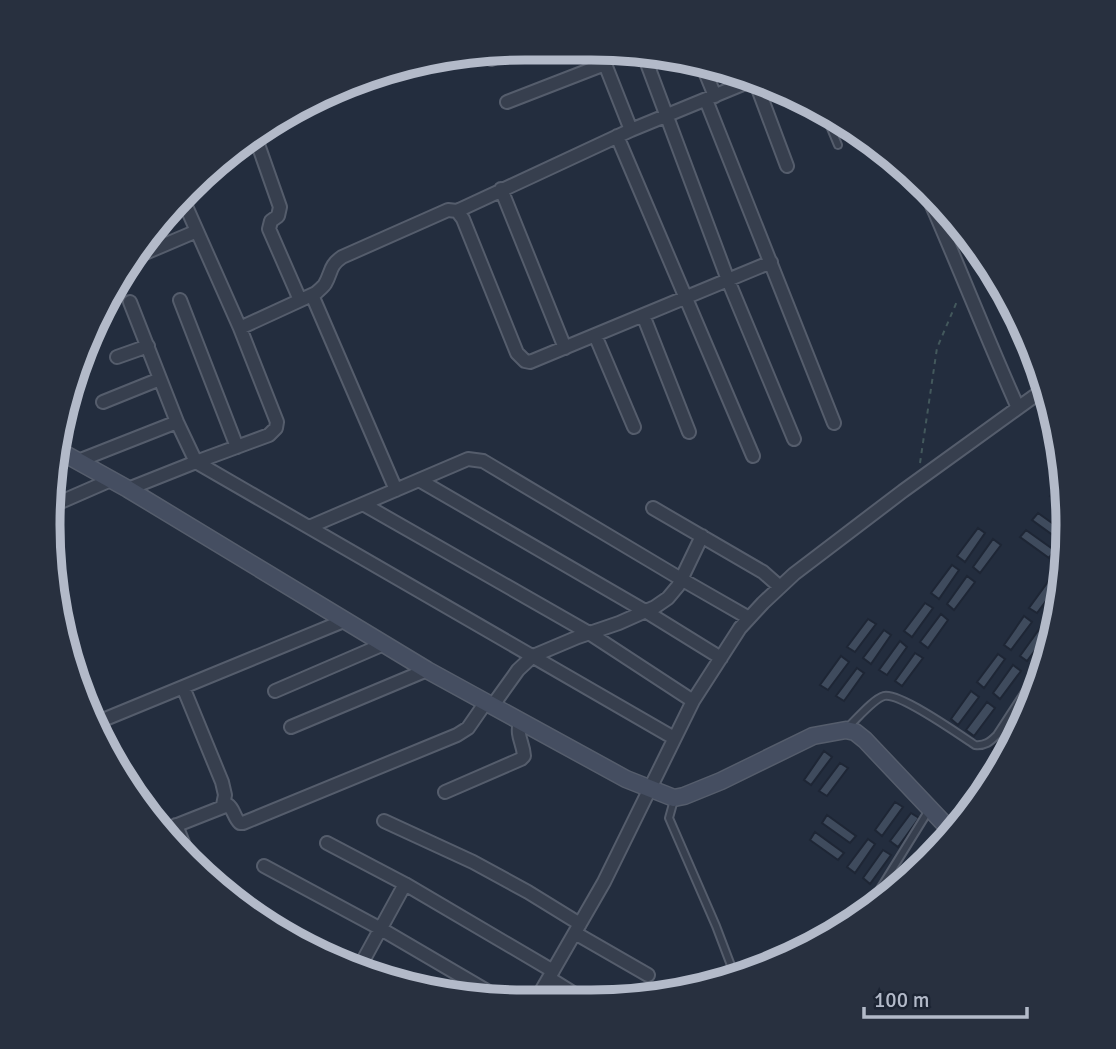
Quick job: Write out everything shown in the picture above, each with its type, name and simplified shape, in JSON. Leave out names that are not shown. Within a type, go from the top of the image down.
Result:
[{"type":"street","points":[[506,102],[601,60]]},
{"type":"street","points":[[603,60],[631,130]]},
{"type":"street","points":[[647,62],[728,280],[794,439]]},
{"type":"street","points":[[704,73],[710,98],[771,262],[834,423]]},
{"type":"street","points":[[240,328],[306,298],[325,285],[330,268],[342,257],[448,210],[457,211],[617,136],[742,84]]},
{"type":"street","points":[[760,91],[787,166]]},
{"type":"street","points":[[617,136],[752,457]]},
{"type":"street","points":[[258,144],[280,207],[278,216],[271,221],[269,229],[306,298],[396,490]]},
{"type":"street","points":[[501,189],[565,348]]},
{"type":"street","points":[[128,489],[269,435],[276,428],[277,422],[240,328],[186,207]]},
{"type":"street","points":[[457,211],[463,219],[517,353],[530,362],[771,262]]},
{"type":"street","points":[[934,211],[1018,408]]},
{"type":"street","points":[[148,252],[197,232]]},
{"type":"street","points":[[180,300],[237,447]]},
{"type":"street","points":[[130,302],[177,422],[196,462],[674,738]]},
{"type":"street","points":[[643,315],[690,432]]},
{"type":"street","points":[[596,335],[634,427]]},
{"type":"street","points":[[117,357],[148,346]]},
{"type":"street","points":[[103,402],[160,379]]},
{"type":"street","points":[[542,990],[604,882],[693,701],[740,628],[794,574],[1038,394]]},
{"type":"street","points":[[78,461],[177,422]]},
{"type":"street","points":[[65,454],[128,489],[427,670],[649,789],[674,798],[684,796],[813,736],[846,730],[855,732],[865,740],[946,825]]},
{"type":"street","points":[[309,527],[468,459],[483,461],[749,618]]},
{"type":"street","points":[[60,502],[111,480]]},
{"type":"street","points":[[419,480],[721,658]]},
{"type":"street","points":[[363,504],[589,633],[693,701]]},
{"type":"street","points":[[653,508],[763,572],[780,587]]},
{"type":"street","points":[[172,827],[223,805],[231,807],[237,821],[243,823],[457,735],[468,728],[533,656],[619,623],[668,597],[681,579],[702,536]]},
{"type":"street","points":[[103,720],[346,620]]},
{"type":"street","points":[[275,691],[384,644]]},
{"type":"street","points":[[291,727],[427,670]]},
{"type":"street","points":[[183,687],[222,782],[225,795],[223,805]]},
{"type":"street","points":[[445,792],[521,759],[524,752],[519,739],[520,720]]},
{"type":"street","points":[[384,821],[473,862],[528,892],[648,975]]},
{"type":"street","points":[[176,825],[181,837]]},
{"type":"street","points":[[327,843],[405,884],[551,975],[570,990]]},
{"type":"street","points":[[264,866],[481,988]]},
{"type":"street","points":[[363,960],[405,884]]},
{"type":"lane","points":[[830,126],[838,145]]},
{"type":"lane","points":[[846,730],[877,699],[886,695],[917,708],[975,745],[982,745],[997,735],[1023,697]]},
{"type":"lane","points":[[674,798],[670,818],[732,968]]},
{"type":"lane","points":[[880,889],[930,809]]},
{"type":"path","points":[[917,481],[937,348],[965,282]]},
{"type":"building","points":[[1055,489],[1056,489],[1056,500],[1050,496]]},
{"type":"building","points":[[1038,513],[1056,526],[1056,537],[1032,520]]},
{"type":"building","points":[[978,528],[985,533],[965,562],[957,556]]},
{"type":"building","points":[[1026,530],[1054,550],[1049,558],[1020,537]]},
{"type":"building","points":[[993,539],[1001,545],[980,573],[973,567]]},
{"type":"building","points":[[952,565],[959,570],[939,599],[931,593]]},
{"type":"building","points":[[967,576],[975,582],[954,610],[947,604]]},
{"type":"building","points":[[1050,579],[1053,582],[1052,594],[1037,613],[1029,608]]},
{"type":"building","points":[[925,603],[933,608],[912,637],[904,631]]},
{"type":"building","points":[[941,614],[948,620],[928,648],[920,642]]},
{"type":"building","points":[[1024,616],[1032,622],[1011,650],[1004,645]]},
{"type":"building","points":[[868,619],[876,624],[855,652],[847,647]]},
{"type":"building","points":[[1040,628],[1044,631],[1042,641],[1027,661],[1020,656]]},
{"type":"building","points":[[884,630],[891,635],[871,664],[863,658]]},
{"type":"building","points":[[900,641],[907,647],[887,675],[879,670]]},
{"type":"building","points":[[915,653],[923,658],[902,686],[895,681]]},
{"type":"building","points":[[998,654],[1005,659],[984,688],[977,682]]},
{"type":"building","points":[[841,656],[849,662],[828,690],[820,685]]},
{"type":"building","points":[[1013,665],[1021,671],[1000,699],[993,693]]},
{"type":"building","points":[[857,668],[864,673],[844,701],[836,696]]},
{"type":"building","points":[[971,691],[979,697],[958,725],[951,719]]},
{"type":"building","points":[[987,702],[995,708],[974,736],[966,730]]},
{"type":"building","points":[[1013,721],[997,752],[992,749]]},
{"type":"building","points":[[824,751],[832,757],[811,785],[804,780]]},
{"type":"building","points":[[840,763],[848,768],[827,796],[819,791]]},
{"type":"building","points":[[895,802],[903,807],[882,836],[875,830]]},
{"type":"building","points":[[911,813],[919,818],[898,847],[890,841]]},
{"type":"building","points":[[827,815],[856,836],[850,843],[822,823]]},
{"type":"building","points":[[815,832],[844,853],[838,860],[810,840]]},
{"type":"building","points":[[868,839],[875,844],[855,873],[847,867]]},
{"type":"building","points":[[883,850],[891,855],[870,884],[863,878]]}]
